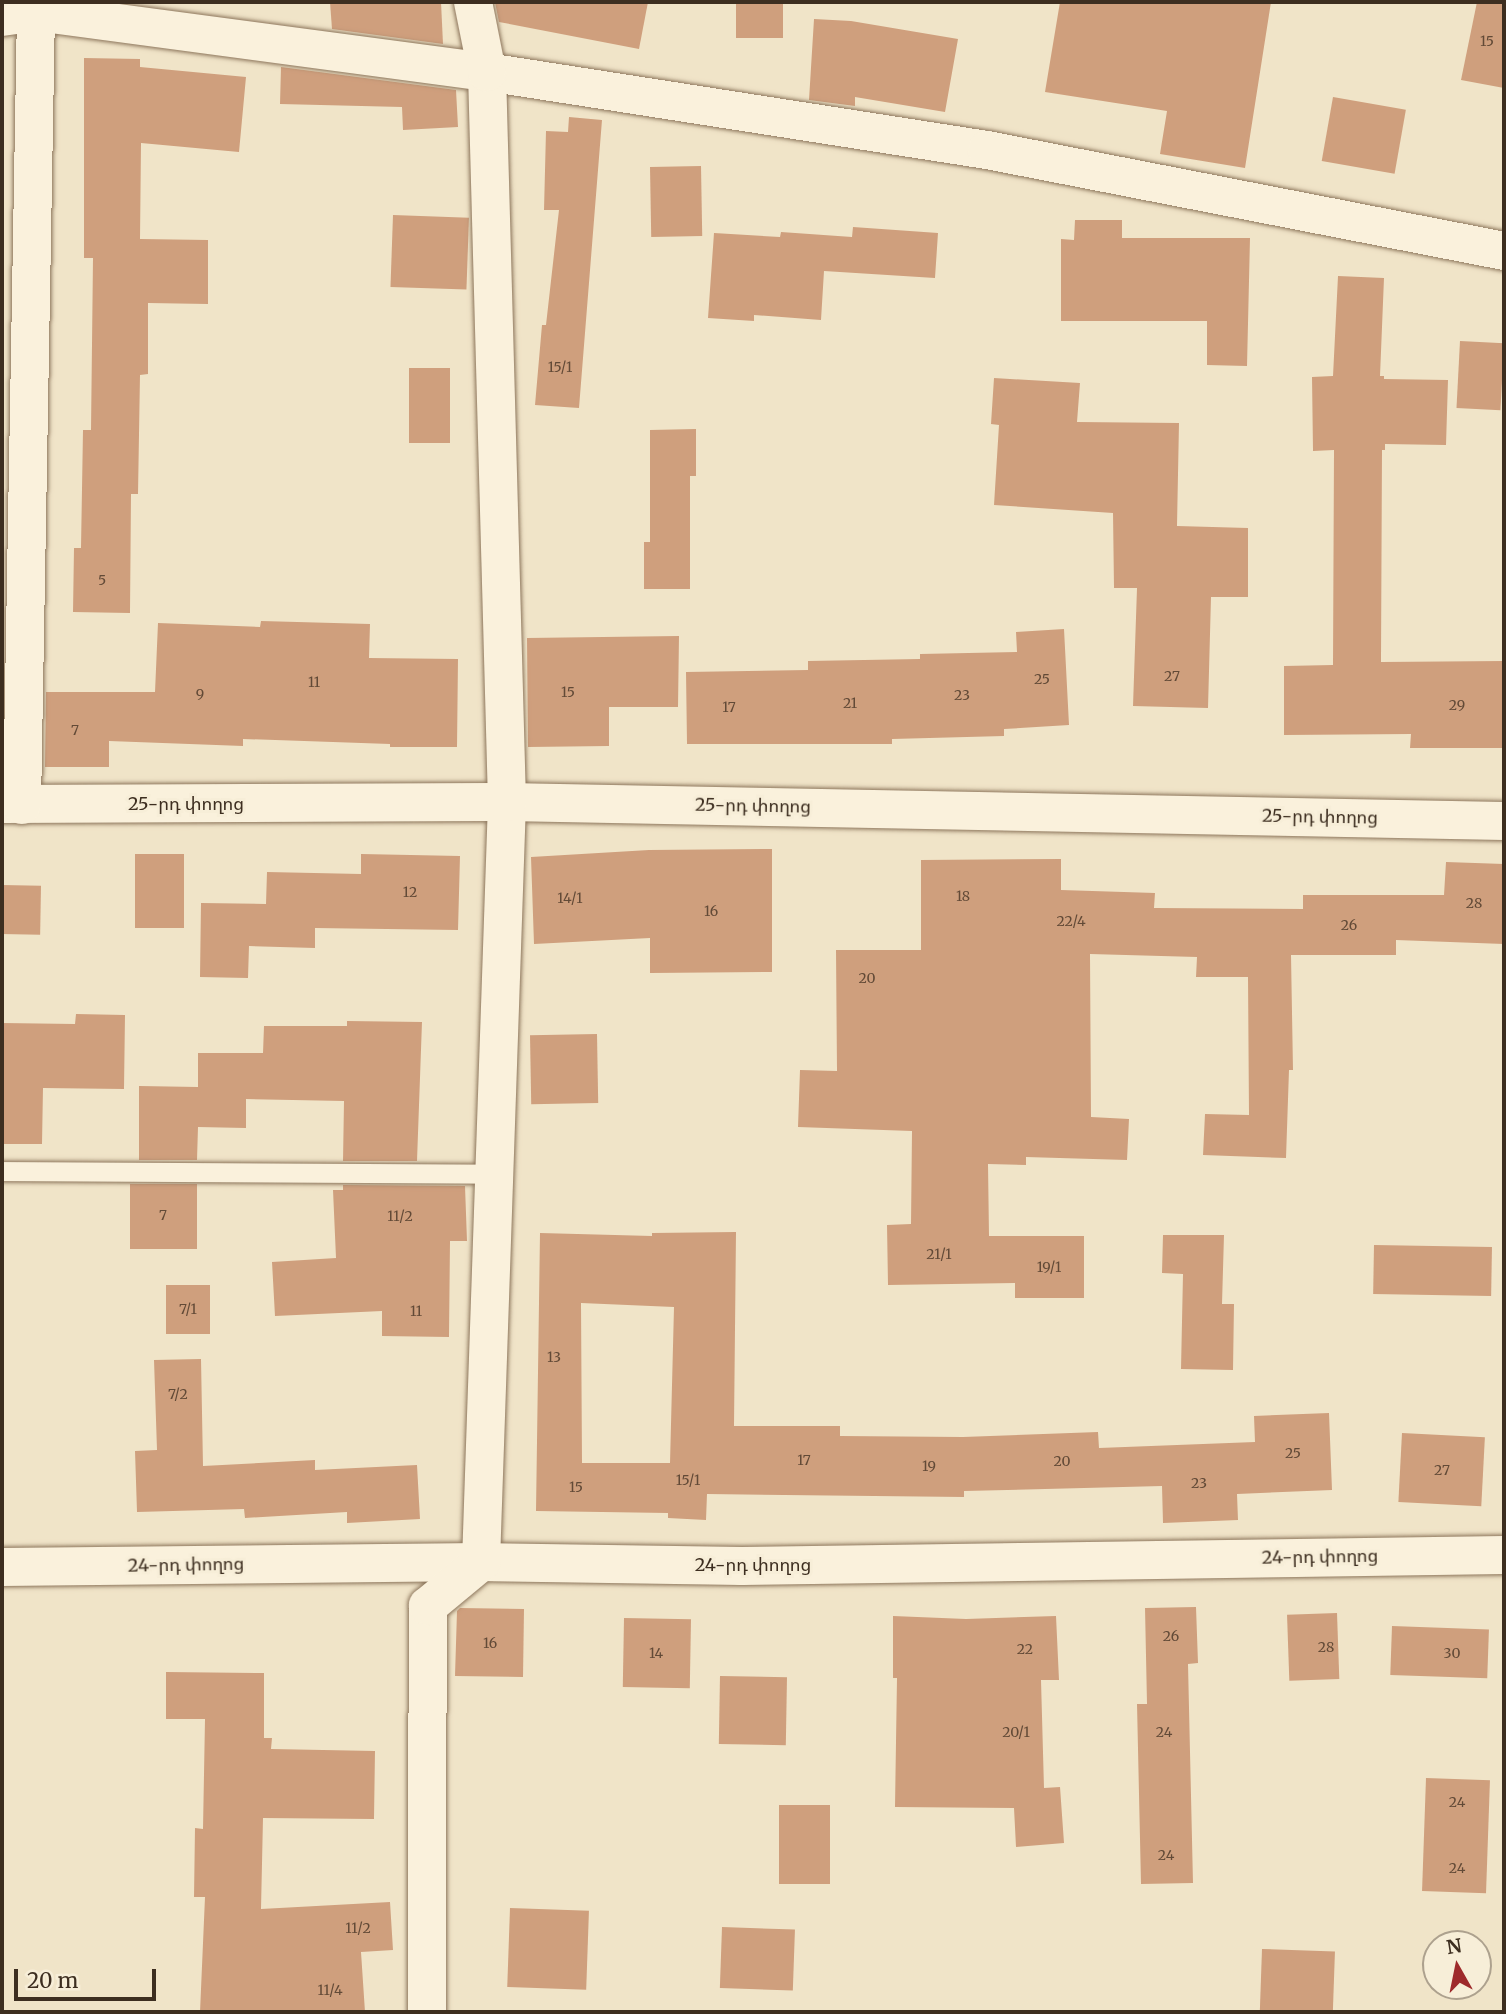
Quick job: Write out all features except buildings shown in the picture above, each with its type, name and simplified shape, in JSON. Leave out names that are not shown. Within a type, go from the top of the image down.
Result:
[{"type":"street","points":[[427,2012],[428,1606],[481,1562],[507,802],[487,72],[473,2]]},
{"type":"street","points":[[12,805],[19,14],[487,72],[987,150],[1504,251]]},
{"type":"street","name":"25-րդ փողոց","points":[[12,805],[507,802],[1504,821]]},
{"type":"street","name":"24-րդ փողոց","points":[[2,1567],[481,1562],[742,1566],[1504,1555]]},
{"type":"lane","points":[[2,1171],[494,1174]]}]
